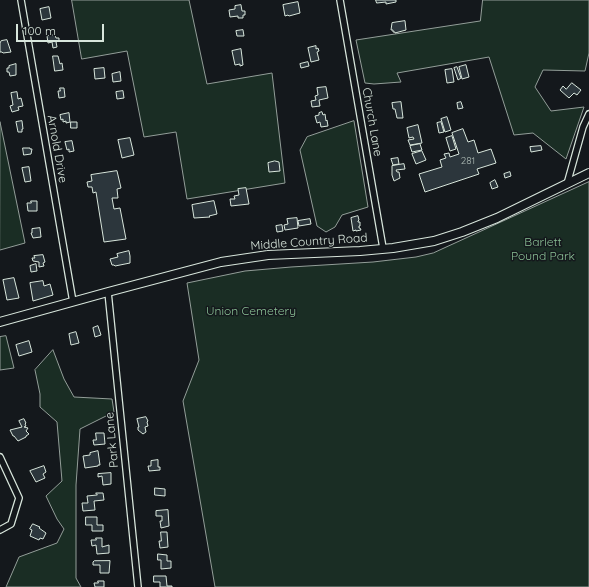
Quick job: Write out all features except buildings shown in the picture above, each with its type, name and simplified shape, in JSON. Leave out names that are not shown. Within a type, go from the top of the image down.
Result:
[{"type":"main road","name":"Middle Country Road","points":[[0,322],[220,262],[268,255],[334,253],[434,241],[497,218],[589,173]]},
{"type":"street","name":"Arnold Drive","points":[[21,0],[73,302]]},
{"type":"street","name":"Church Lane","points":[[340,0],[383,248]]},
{"type":"street","points":[[567,184],[589,114]]},
{"type":"street","name":"Park Lane","points":[[108,292],[138,587]]},
{"type":"street","points":[[0,457],[19,498],[11,524],[0,530]]},
{"type":"green space","points":[[72,0],[189,0],[207,84],[272,73],[285,183],[187,199],[176,132],[144,137],[127,51],[82,59]]},
{"type":"green space","points":[[483,0],[589,0],[589,53],[585,71],[543,70],[535,87],[551,111],[584,107],[566,159],[533,133],[514,135],[489,57],[397,73],[401,82],[374,84],[365,83],[356,40],[480,21]]},
{"type":"green space","points":[[354,121],[368,207],[342,215],[335,227],[326,232],[317,226],[300,150],[307,137]]},
{"type":"green space","points":[[0,122],[25,243],[0,250]]},
{"type":"green space","points":[[589,182],[589,587],[215,587],[183,401],[199,360],[187,283],[245,271],[373,262],[416,257],[433,253]]},
{"type":"green space","points":[[6,336],[14,368],[0,370],[0,337]]},
{"type":"green space","points":[[53,350],[64,379],[74,397],[112,399],[114,412],[80,429],[76,485],[76,578],[81,587],[6,587],[19,557],[57,543],[64,529],[57,519],[46,496],[62,481],[57,422],[40,407],[40,394],[35,370]]},
{"type":"park label","name":"Barlett Pound Park","points":[[543,249]]},
{"type":"park label","name":"Union Cemetery","points":[[251,311]]}]
